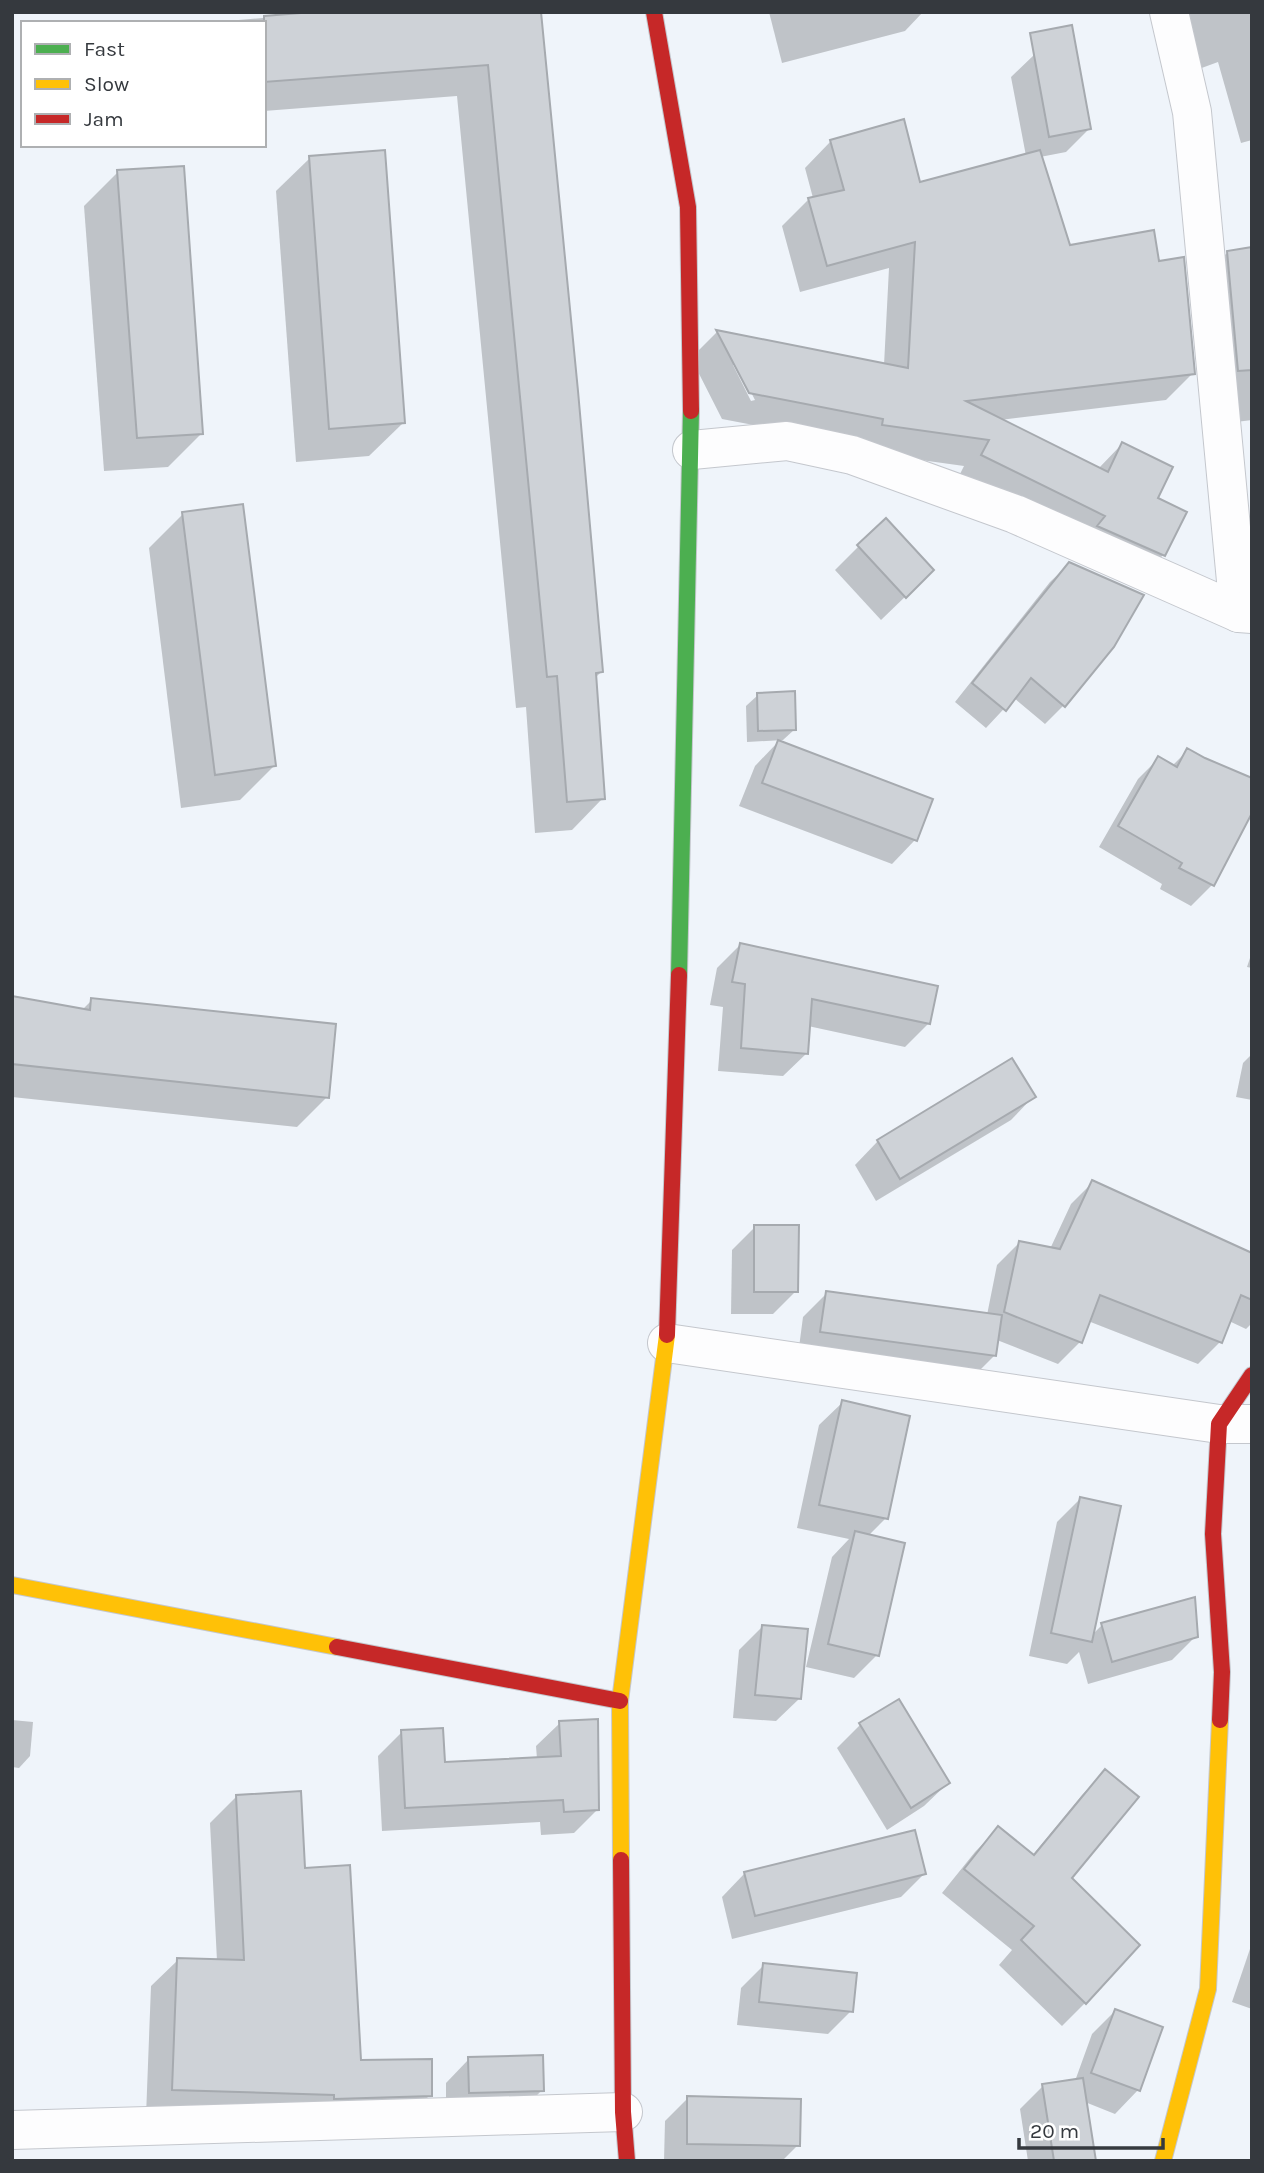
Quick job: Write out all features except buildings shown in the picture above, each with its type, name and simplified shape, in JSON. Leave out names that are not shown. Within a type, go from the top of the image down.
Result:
[{"type":"street","points":[[627,2161],[624,2112],[620,1701],[667,1343],[676,1114],[692,450],[688,207],[654,12]]},
{"type":"street","points":[[692,450],[786,441],[852,455],[1015,514],[1245,614],[1192,112],[1169,12]]},
{"type":"street","points":[[667,1343],[1235,1424]]},
{"type":"street","points":[[1163,2161],[1208,1989],[1222,1672],[1213,1534],[1235,1424],[1252,1375]]},
{"type":"street","points":[[12,1585],[620,1701]]},
{"type":"street","points":[[12,2130],[624,2112]]},
{"type":"traffic: fast","points":[[679,975],[691,411]]},
{"type":"traffic: slow","points":[[621,1860],[620,1701],[667,1335]]},
{"type":"traffic: slow","points":[[12,1585],[337,1647]]},
{"type":"traffic: slow","points":[[1163,2161],[1208,1989],[1220,1720]]},
{"type":"traffic: jam","points":[[654,12],[688,207],[691,411]]},
{"type":"traffic: jam","points":[[667,1335],[679,975]]},
{"type":"traffic: jam","points":[[1220,1720],[1222,1672],[1213,1534],[1219,1424],[1252,1375]]},
{"type":"traffic: jam","points":[[337,1647],[620,1701]]},
{"type":"traffic: jam","points":[[621,1860],[623,2112],[627,2161]]}]
